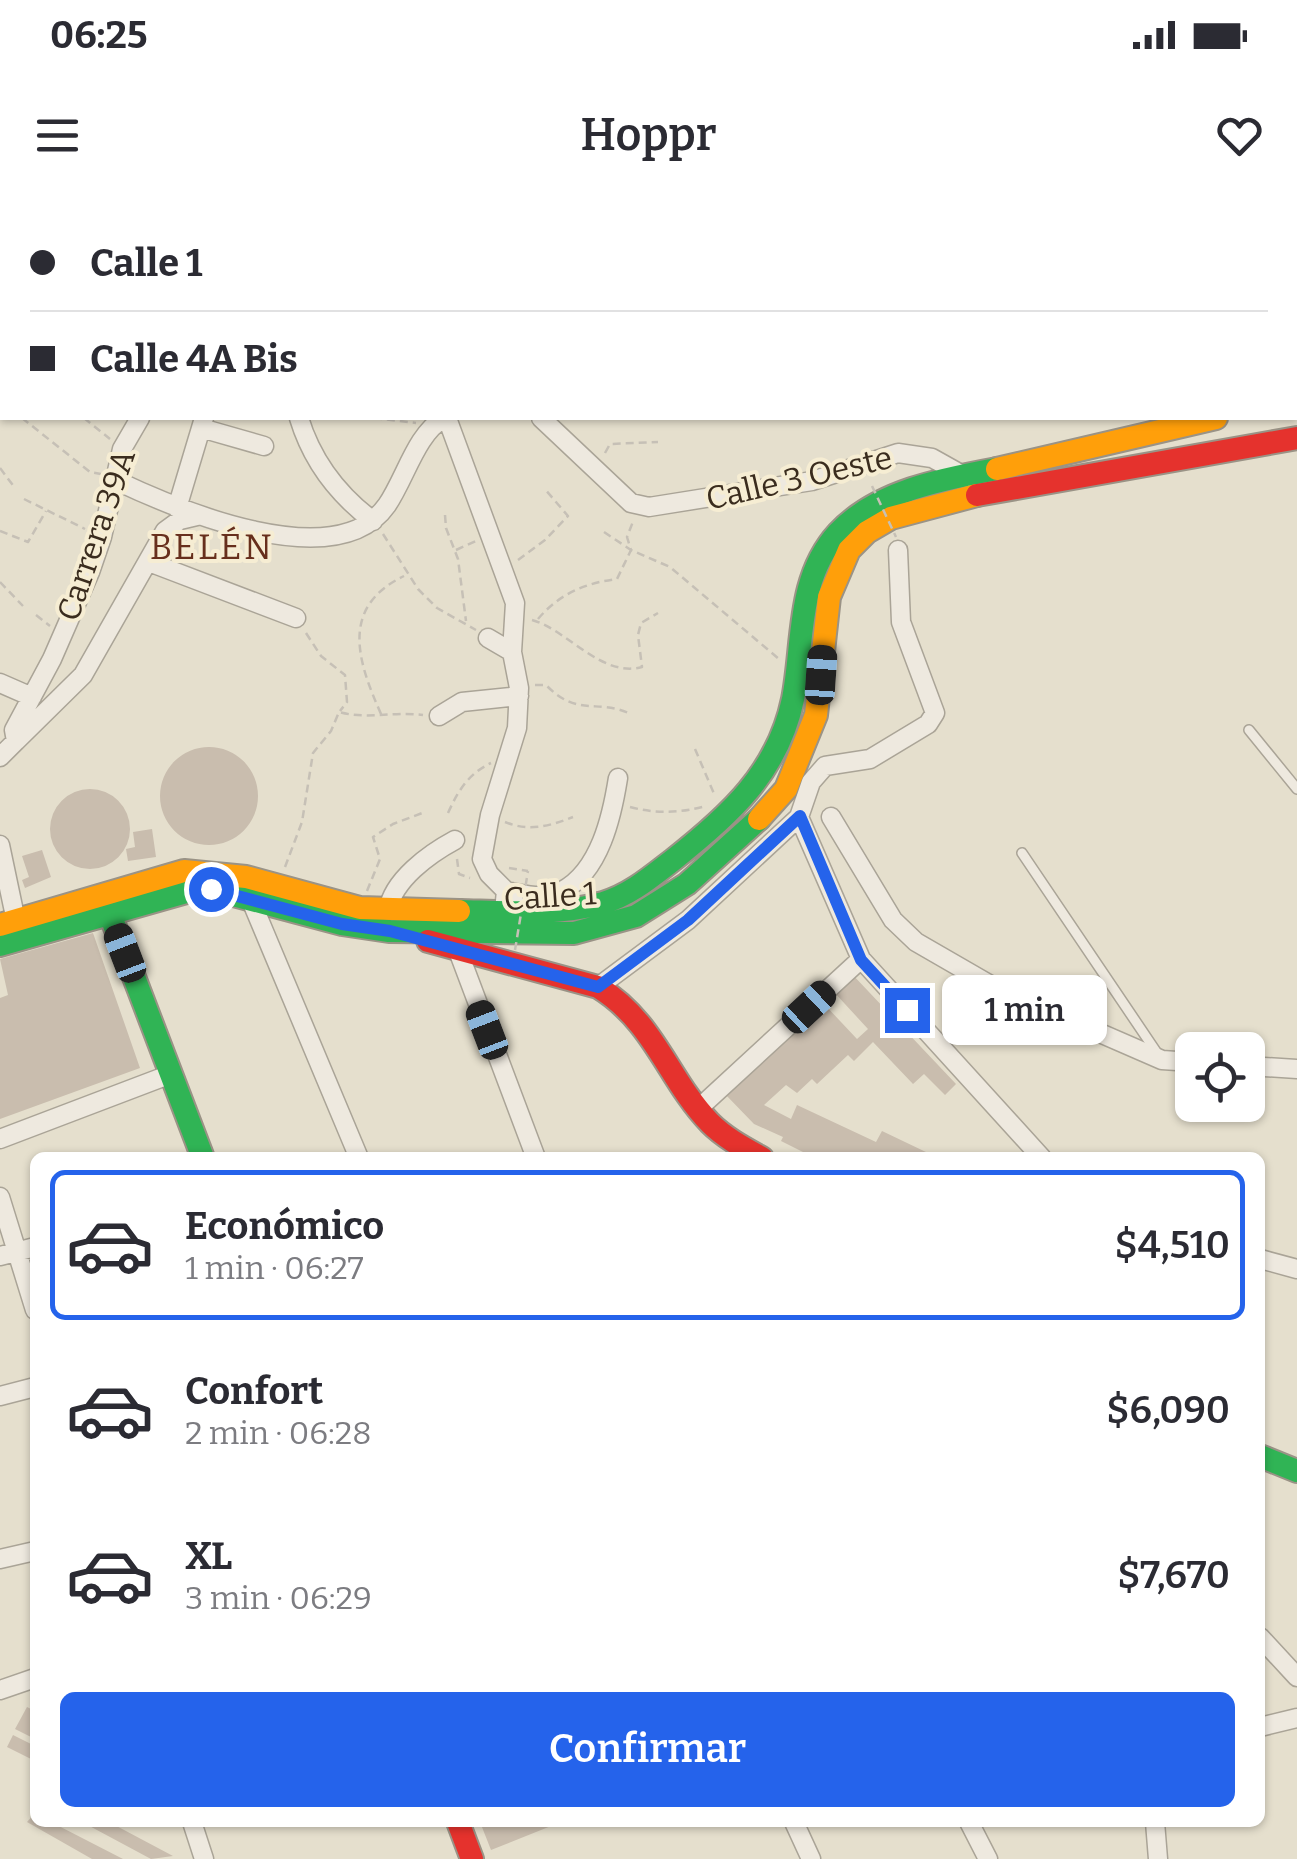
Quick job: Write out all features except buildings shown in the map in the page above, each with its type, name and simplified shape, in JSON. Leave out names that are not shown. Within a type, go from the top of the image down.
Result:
[{"type":"main road","points":[[908,497],[966,477],[1210,420]]},
{"type":"main road","points":[[1218,420],[1214,428],[1217,444],[1233,451]]},
{"type":"main road","points":[[908,497],[1233,451],[1297,438]]},
{"type":"main road","name":"Calle 1","points":[[8,923],[200,890],[232,892],[342,924],[389,921],[505,901],[572,910],[624,895],[746,800],[762,778],[788,718],[804,601],[821,560],[836,535],[856,517],[908,497]]},
{"type":"main road","name":"Calle 1","points":[[0,945],[184,871],[212,869],[389,921],[574,933],[636,916],[687,884],[750,830],[777,801],[798,766],[816,715],[829,597],[849,550],[891,518],[908,497]]},
{"type":"main road","points":[[107,905],[201,1152]]},
{"type":"main road","points":[[389,921],[456,948],[598,987],[620,998],[638,1015],[698,1108],[726,1137],[752,1152]]},
{"type":"main road","points":[[1265,1458],[1297,1471]]},
{"type":"main road","points":[[460,1827],[472,1859]]},
{"type":"street","name":"Carrera 39A","points":[[0,757],[16,741],[14,730],[52,659],[102,537],[122,449],[139,420]]},
{"type":"street","points":[[299,420],[328,478],[373,521]]},
{"type":"street","points":[[115,480],[197,516],[240,529],[330,536],[373,521],[386,508],[440,420]]},
{"type":"street","points":[[440,420],[490,534],[515,603],[512,652],[519,692],[517,728],[490,816],[482,859],[505,901],[564,890],[598,850],[618,778]]},
{"type":"street","points":[[543,420],[631,503],[649,507]]},
{"type":"street","points":[[178,508],[203,422],[264,446]]},
{"type":"street","name":"Calle 3 Oeste","points":[[649,507],[812,481],[898,453],[932,458],[966,477]]},
{"type":"street","points":[[16,741],[83,675],[165,531],[180,520],[197,516]]},
{"type":"street","points":[[598,987],[688,920],[800,816],[811,782],[826,766],[870,759],[928,724],[935,712],[901,622],[897,543]]},
{"type":"street","points":[[149,562],[296,618]]},
{"type":"street","points":[[488,638],[512,652]]},
{"type":"street","points":[[0,682],[32,697]]},
{"type":"street","points":[[439,716],[462,702],[519,692]]},
{"type":"street","points":[[800,816],[861,960],[1037,1152]]},
{"type":"street","points":[[831,817],[893,920],[916,942],[994,987],[1162,1060],[1175,1061]]},
{"type":"street","points":[[389,921],[391,899],[407,877],[455,840]]},
{"type":"street","points":[[0,845],[8,923]]},
{"type":"street","points":[[250,898],[357,1152]]},
{"type":"street","points":[[456,948],[534,1152]]},
{"type":"street","points":[[698,1108],[861,960]]},
{"type":"street","points":[[1265,1067],[1297,1069]]},
{"type":"street","points":[[0,1139],[170,1074]]},
{"type":"street","points":[[0,1197],[30,1294]]},
{"type":"street","points":[[1265,1260],[1297,1269]]},
{"type":"street","points":[[0,1396],[30,1388]]},
{"type":"street","points":[[0,1559],[30,1552]]},
{"type":"street","points":[[1265,1642],[1297,1677]]},
{"type":"street","points":[[0,1690],[30,1680]]},
{"type":"street","points":[[1265,1726],[1297,1718]]},
{"type":"street","points":[[194,1827],[204,1859]]},
{"type":"street","points":[[796,1827],[811,1859]]},
{"type":"street","points":[[972,1827],[988,1859]]},
{"type":"street","points":[[1155,1827],[1158,1859]]},
{"type":"lane","points":[[1249,730],[1297,789]]},
{"type":"lane","points":[[1022,852],[1162,1060]]},
{"type":"path","points":[[25,420],[90,472],[115,480]]},
{"type":"path","points":[[86,420],[122,449]]},
{"type":"path","points":[[595,472],[610,444],[658,442]]},
{"type":"path","points":[[0,468],[15,488]]},
{"type":"path","points":[[872,486],[897,543]]},
{"type":"path","points":[[504,569],[529,554],[568,516],[544,488]]},
{"type":"path","points":[[872,501],[908,497]]},
{"type":"path","points":[[24,500],[102,537]]},
{"type":"path","points":[[536,620],[548,606],[581,586],[617,579],[631,550],[630,526],[649,507]]},
{"type":"path","points":[[0,530],[28,542],[46,511]]},
{"type":"path","points":[[445,515],[455,550],[466,623]]},
{"type":"path","points":[[373,521],[406,575],[437,608],[488,638]]},
{"type":"path","points":[[886,534],[894,528]]},
{"type":"path","points":[[604,532],[631,550],[670,567],[781,660]]},
{"type":"path","points":[[455,550],[490,534]]},
{"type":"path","points":[[382,715],[363,664],[358,637],[366,606],[387,584],[406,575]]},
{"type":"path","points":[[0,582],[23,606]]},
{"type":"path","points":[[516,620],[536,620],[596,657],[629,670],[642,667],[638,635],[642,619],[658,613]]},
{"type":"path","points":[[280,879],[302,822],[313,752],[332,731],[347,702],[345,675],[321,656],[296,618]]},
{"type":"path","points":[[519,692],[546,686],[573,706],[631,714]]},
{"type":"path","points":[[340,712],[368,719],[382,715],[439,716]]},
{"type":"path","points":[[614,803],[648,812],[684,812],[718,802],[695,749]]},
{"type":"path","points":[[448,813],[460,786],[474,772],[489,763],[508,760]]},
{"type":"path","points":[[365,895],[380,860],[373,837],[393,824],[426,812]]},
{"type":"path","points":[[490,816],[517,827],[546,828],[574,817]]},
{"type":"path","points":[[476,880],[459,874],[457,858],[461,853],[510,869],[528,870],[515,950]]},
{"type":"path","points":[[505,901],[538,903]]},
{"type":"path","points":[[513,939],[528,938]]},
{"type":"traffic: fast","points":[[459,911],[549,912],[603,903],[640,885],[694,843],[732,809],[776,749],[793,699],[808,591],[824,551],[838,533],[891,497],[997,469]]},
{"type":"traffic: fast","points":[[0,945],[190,891],[211,889],[342,924],[389,931],[574,933],[636,916],[687,884],[759,819]]},
{"type":"traffic: fast","points":[[105,901],[201,1152]]},
{"type":"traffic: fast","points":[[1265,1458],[1297,1471]]},
{"type":"traffic: slow","points":[[997,469],[1207,420]]},
{"type":"traffic: slow","points":[[759,819],[786,789],[816,715],[829,597],[849,550],[867,532],[891,518],[977,495]]},
{"type":"traffic: slow","points":[[0,925],[184,871],[246,877],[360,908],[459,911]]},
{"type":"traffic: jam","points":[[977,495],[1297,438]]},
{"type":"traffic: jam","points":[[428,941],[598,987],[634,1017],[710,1123],[752,1152]]},
{"type":"traffic: jam","points":[[460,1827],[472,1859]]},
{"type":"district","name":"BELÉN","points":[[212,547]]},
{"type":"route","points":[[211,889],[363,929],[390,931],[598,987],[688,920],[800,816],[861,960],[907,1010]]}]
